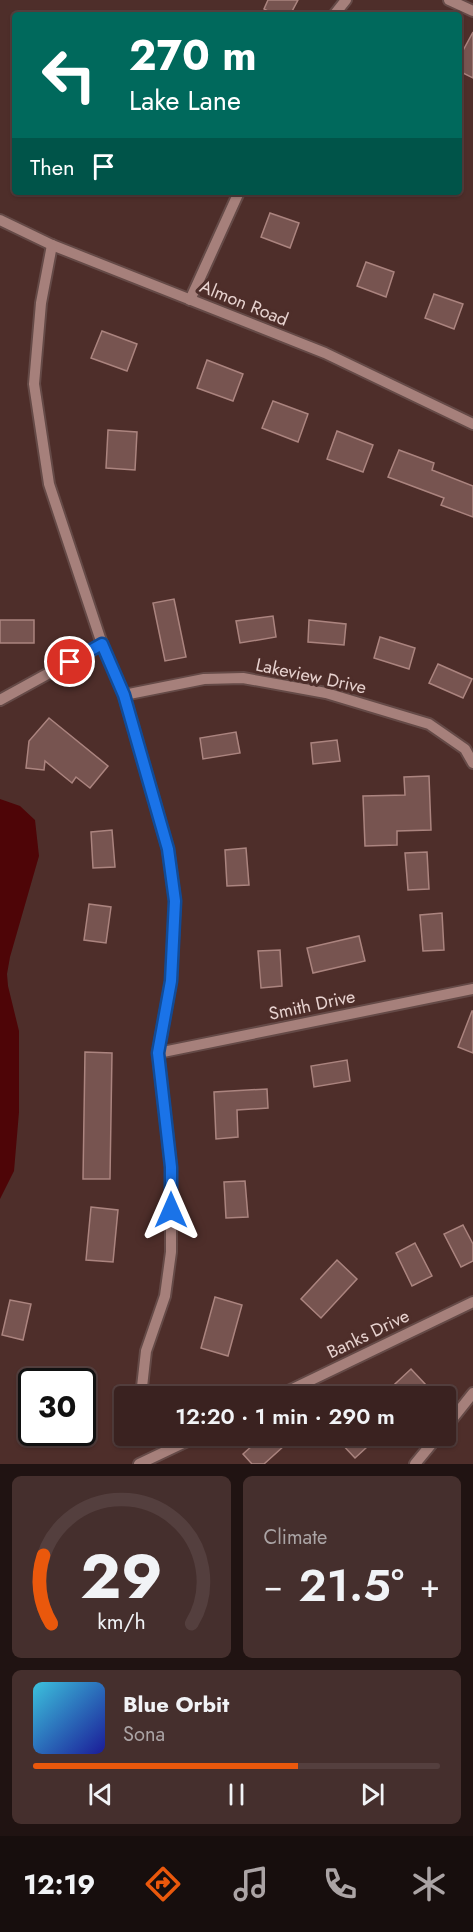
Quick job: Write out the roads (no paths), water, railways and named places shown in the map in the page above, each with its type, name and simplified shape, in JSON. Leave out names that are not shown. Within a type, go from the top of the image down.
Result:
[{"type":"street","points":[[336,12],[346,0]]},
{"type":"street","points":[[449,0],[473,11]]},
{"type":"street","points":[[190,300],[238,195]]},
{"type":"street","name":"Almon Road","points":[[0,220],[52,245],[325,353],[473,424]]},
{"type":"street","points":[[52,245],[41,303],[34,384],[49,484],[102,644],[124,695],[168,849],[175,901],[171,981],[158,1053],[171,1167],[171,1252],[165,1296],[146,1351],[142,1386]]},
{"type":"street","points":[[0,700],[102,644]]},
{"type":"street","name":"Lakeview Drive","points":[[124,695],[204,679],[243,678],[326,693],[429,724],[465,750],[473,764]]},
{"type":"street","name":"Smith Drive","points":[[158,1053],[473,989]]},
{"type":"street","name":"Banks Drive","points":[[299,1386],[473,1302]]},
{"type":"street","points":[[456,1414],[473,1393]]},
{"type":"street","points":[[139,1464],[177,1446]]},
{"type":"street","points":[[415,1464],[430,1446]]}]
